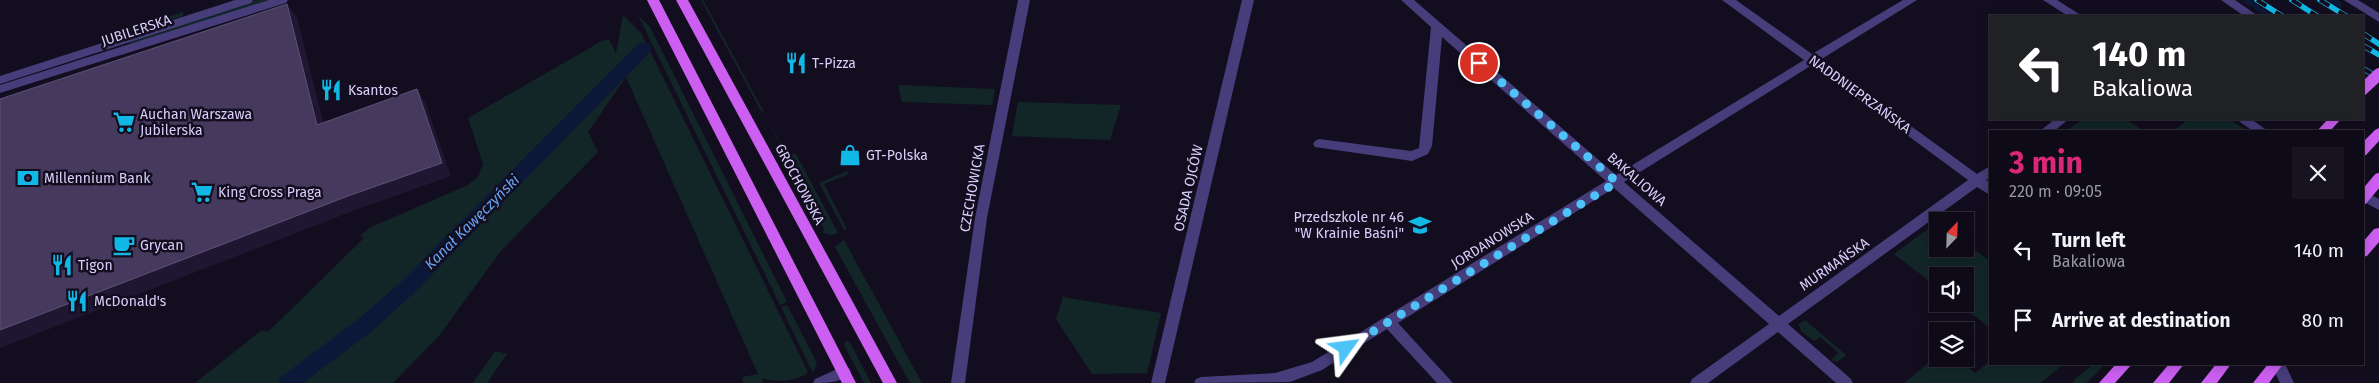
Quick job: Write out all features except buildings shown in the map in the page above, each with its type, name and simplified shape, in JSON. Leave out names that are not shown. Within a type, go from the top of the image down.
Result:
[{"type":"main road","points":[[653,0],[846,378]]},
{"type":"main road","name":"GROCHOWSKA","points":[[682,0],[890,383]]},
{"type":"main road","points":[[2364,88],[2379,74]]},
{"type":"main road","points":[[2324,130],[2334,120]]},
{"type":"main road","points":[[2364,150],[2379,133]]},
{"type":"main road","points":[[2364,196],[2379,180]]},
{"type":"main road","points":[[2364,250],[2379,233]]},
{"type":"main road","points":[[2106,383],[2124,365]]},
{"type":"main road","points":[[2160,383],[2175,365]]},
{"type":"main road","points":[[2208,383],[2223,365]]},
{"type":"main road","points":[[2260,383],[2276,365]]},
{"type":"street","name":"JUBILERSKA","points":[[0,80],[247,0]]},
{"type":"street","name":"JUBILERSKA","points":[[0,89],[282,0]]},
{"type":"street","name":"CZECHOWICKA","points":[[958,383],[981,218],[1024,0]]},
{"type":"street","name":"OSADA OJCÓW","points":[[1158,383],[1248,0]]},
{"type":"street","name":"BAKALIOWA","points":[[1406,0],[1846,383]]},
{"type":"street","name":"NADDNIEPRZAŃSKA","points":[[1728,0],[1989,189]]},
{"type":"street","name":"JORDANOWSKA","points":[[1202,383],[1275,378],[1304,373],[1911,0]]},
{"type":"street","points":[[2049,0],[2074,15]]},
{"type":"street","points":[[2227,0],[2250,15]]},
{"type":"street","points":[[2350,0],[2379,18]]},
{"type":"street","points":[[1319,144],[1412,156],[1424,151],[1437,27]]},
{"type":"street","points":[[2047,130],[2062,120]]},
{"type":"street","points":[[2244,120],[2260,130]]},
{"type":"street","name":"MURMAŃSKA","points":[[1697,383],[1989,172]]},
{"type":"street","points":[[2364,196],[2379,205]]},
{"type":"street","points":[[1389,322],[1446,383]]},
{"type":"street","points":[[2278,365],[2287,383]]},
{"type":"street","points":[[820,383],[846,378]]},
{"type":"green space","points":[[256,0],[270,0],[130,44],[129,41]]},
{"type":"green space","points":[[701,0],[703,0],[764,112],[761,111]]},
{"type":"green space","points":[[183,12],[183,16],[114,38],[107,38],[106,36]]},
{"type":"green space","points":[[623,15],[641,33],[808,372],[793,379],[767,380],[763,378],[762,383],[743,383],[742,377],[758,374],[626,77],[588,132],[598,152],[500,252],[439,336],[393,383],[195,383],[262,330],[268,332],[364,238],[360,236],[369,228],[468,185],[478,177],[483,164],[468,118],[602,41],[609,39],[616,53]]},
{"type":"green space","points":[[638,15],[650,27],[787,302],[780,305]]},
{"type":"green space","points":[[898,85],[995,89],[992,105],[902,102]]},
{"type":"green space","points":[[1018,102],[1121,105],[1110,140],[1012,136]]},
{"type":"green space","points":[[2082,120],[2127,120],[2142,130],[2067,130]]},
{"type":"green space","points":[[2188,120],[2230,120],[2246,130],[2174,130]]},
{"type":"green space","points":[[770,125],[787,154],[796,154],[838,233],[832,235],[823,233],[824,229]]},
{"type":"green space","points":[[847,171],[849,174],[824,184],[847,229],[844,230],[819,183]]},
{"type":"green space","points":[[1929,228],[1929,258],[1974,258],[1974,249],[1989,260],[1989,327],[1969,312],[1974,312],[1974,267],[1929,267],[1929,281],[1894,254]]},
{"type":"green space","points":[[844,240],[922,383],[910,383],[835,247]]},
{"type":"green space","points":[[1063,297],[1161,313],[1147,373],[1092,374],[1056,319]]},
{"type":"green space","points":[[787,305],[817,363],[813,373],[781,307]]},
{"type":"green space","points":[[1805,320],[1846,355],[1837,362],[1831,360],[1839,353],[1820,337],[1814,341],[1801,331],[1799,324]]},
{"type":"green space","points":[[846,341],[849,341],[871,383],[864,383],[844,345]]},
{"type":"green space","points":[[495,351],[507,354],[487,383],[473,383]]},
{"type":"green space","points":[[1989,362],[1989,365],[2063,365],[2041,383],[1904,383],[1929,363],[1929,367],[1968,367],[1975,373]]},
{"type":"green space","points":[[2092,365],[2105,365],[2086,383],[2073,383]]},
{"type":"waterway","points":[[2245,0],[2268,15]]},
{"type":"waterway","points":[[2332,0],[2340,5]]},
{"type":"waterway","name":"Kanał Kawęczyński","points":[[288,383],[364,326],[407,288],[644,48]]},
{"type":"railway","points":[[2257,0],[2280,15]]},
{"type":"railway","points":[[2292,0],[2315,15]]},
{"type":"railway","points":[[2320,0],[2344,15]]},
{"type":"railway","points":[[2364,34],[2379,44]]},
{"type":"railway","points":[[2364,46],[2379,55]]},
{"type":"railway","points":[[2364,69],[2379,78]]},
{"type":"place","name":"T-Pizza","points":[[796,63]]},
{"type":"place","name":"Ksantos","points":[[331,90]]},
{"type":"place","name":"Auchan Warszawa Jubilerska","points":[[124,122]]},
{"type":"place","name":"GT-Polska","points":[[850,155]]},
{"type":"place","name":"Millennium Bank","points":[[28,178]]},
{"type":"place","name":"King Cross Praga","points":[[202,192]]},
{"type":"place","name":"Przedszkole nr 46 \"W Krainie Baśni\"","points":[[1420,225]]},
{"type":"place","name":"Grycan","points":[[124,245]]},
{"type":"place","name":"Tigon","points":[[62,265]]},
{"type":"place","name":"McDonald's","points":[[77,301]]},
{"type":"route","points":[[1346,348],[1617,182],[1479,63]]}]
